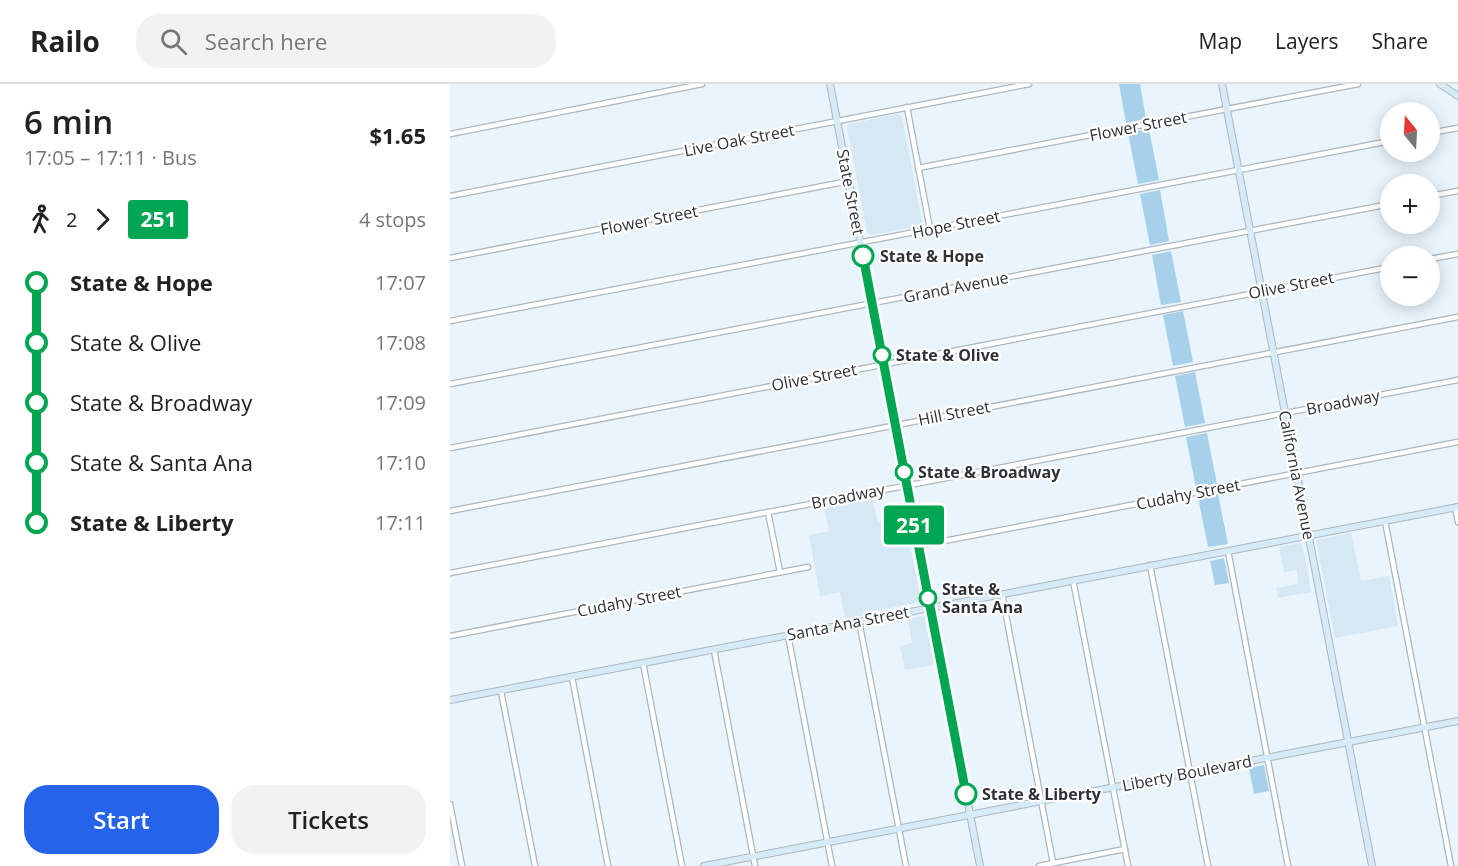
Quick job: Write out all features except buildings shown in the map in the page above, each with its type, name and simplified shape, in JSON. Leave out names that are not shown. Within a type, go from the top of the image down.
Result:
[{"type":"street","points":[[450,134],[702,84]]},
{"type":"street","name":"State Street","points":[[830,84],[980,866]]},
{"type":"street","name":"Live Oak Street","points":[[450,196],[1029,84]]},
{"type":"street","name":"California Avenue","points":[[1222,84],[1372,866]]},
{"type":"street","name":"Flower Street","points":[[918,168],[1358,84]]},
{"type":"street","points":[[1440,84],[1458,96]]},
{"type":"street","points":[[907,107],[930,229]]},
{"type":"street","points":[[1440,131],[1458,128]]},
{"type":"street","name":"Hope Street","points":[[450,321],[1380,143]]},
{"type":"street","name":"Flower Street","points":[[450,258],[849,182]]},
{"type":"street","points":[[1440,194],[1458,191]]},
{"type":"street","name":"Grand Avenue","points":[[450,384],[1380,206]]},
{"type":"street","points":[[1440,257],[1458,254]]},
{"type":"street","name":"Olive Street","points":[[450,448],[1380,269]]},
{"type":"street","name":"Hill Street","points":[[450,511],[1458,317]]},
{"type":"street","name":"Broadway","points":[[450,573],[1458,380]]},
{"type":"street","name":"Cudahy Street","points":[[918,546],[1458,442]]},
{"type":"street","points":[[1457,507],[1458,522]]},
{"type":"street","name":"Santa Ana Street","points":[[450,700],[1457,507]]},
{"type":"street","points":[[768,512],[780,572]]},
{"type":"street","points":[[1385,521],[1451,866]]},
{"type":"street","points":[[1228,551],[1288,866]]},
{"type":"street","points":[[1150,565],[1208,866]]},
{"type":"street","name":"Cudahy Street","points":[[450,636],[808,567]]},
{"type":"street","points":[[1073,580],[1128,866]]},
{"type":"street","points":[[1002,594],[1053,863]]},
{"type":"street","points":[[859,621],[906,866]]},
{"type":"street","points":[[788,635],[832,866]]},
{"type":"street","points":[[714,650],[755,866]]},
{"type":"street","points":[[643,663],[682,866]]},
{"type":"street","points":[[572,677],[608,866]]},
{"type":"street","points":[[501,691],[535,866]]},
{"type":"street","name":"Liberty Boulevard","points":[[704,866],[1458,722]]},
{"type":"street","points":[[450,804],[462,866]]},
{"type":"street","points":[[1039,866],[1125,849]]},
{"type":"shaded area","points":[[1119,84],[1140,84],[1146,119],[1126,123]]},
{"type":"shaded area","points":[[898,114],[902,117],[922,222],[919,226],[871,235],[867,232],[847,128],[849,124]]},
{"type":"shaded area","points":[[1149,129],[1159,180],[1138,184],[1128,133]]},
{"type":"shaded area","points":[[1160,190],[1169,241],[1150,245],[1140,194]]},
{"type":"shaded area","points":[[1171,251],[1181,302],[1161,305],[1152,255]]},
{"type":"shaded area","points":[[1183,311],[1193,362],[1173,366],[1163,315]]},
{"type":"shaded area","points":[[1195,372],[1205,423],[1185,427],[1175,376]]},
{"type":"shaded area","points":[[1207,433],[1217,484],[1196,488],[1186,437]]},
{"type":"shaded area","points":[[1218,494],[1228,544],[1208,547],[1198,497]]},
{"type":"shaded area","points":[[872,498],[878,522],[905,517],[921,602],[845,618],[840,592],[820,596],[809,535],[829,531],[824,507]]},
{"type":"shaded area","points":[[1351,533],[1361,581],[1389,576],[1398,626],[1335,638],[1316,540]]},
{"type":"shaded area","points":[[1300,543],[1311,592],[1278,598],[1276,588],[1298,584],[1297,570],[1284,572],[1279,547]]},
{"type":"shaded area","points":[[1224,558],[1229,583],[1215,585],[1210,561]]},
{"type":"shaded area","points":[[925,617],[934,665],[905,670],[900,646],[912,643],[908,619]]},
{"type":"shaded area","points":[[1264,765],[1269,791],[1254,794],[1249,768]]},
{"type":"bus line","name":"251","points":[[863,256],[966,794]]},
{"type":"place","name":"State & Hope","points":[[863,256]]},
{"type":"place","name":"State & Olive","points":[[882,355]]},
{"type":"place","name":"State & Broadway","points":[[904,472]]},
{"type":"place","name":"State & Santa Ana","points":[[928,598]]},
{"type":"place","name":"State & Liberty","points":[[966,794]]}]
